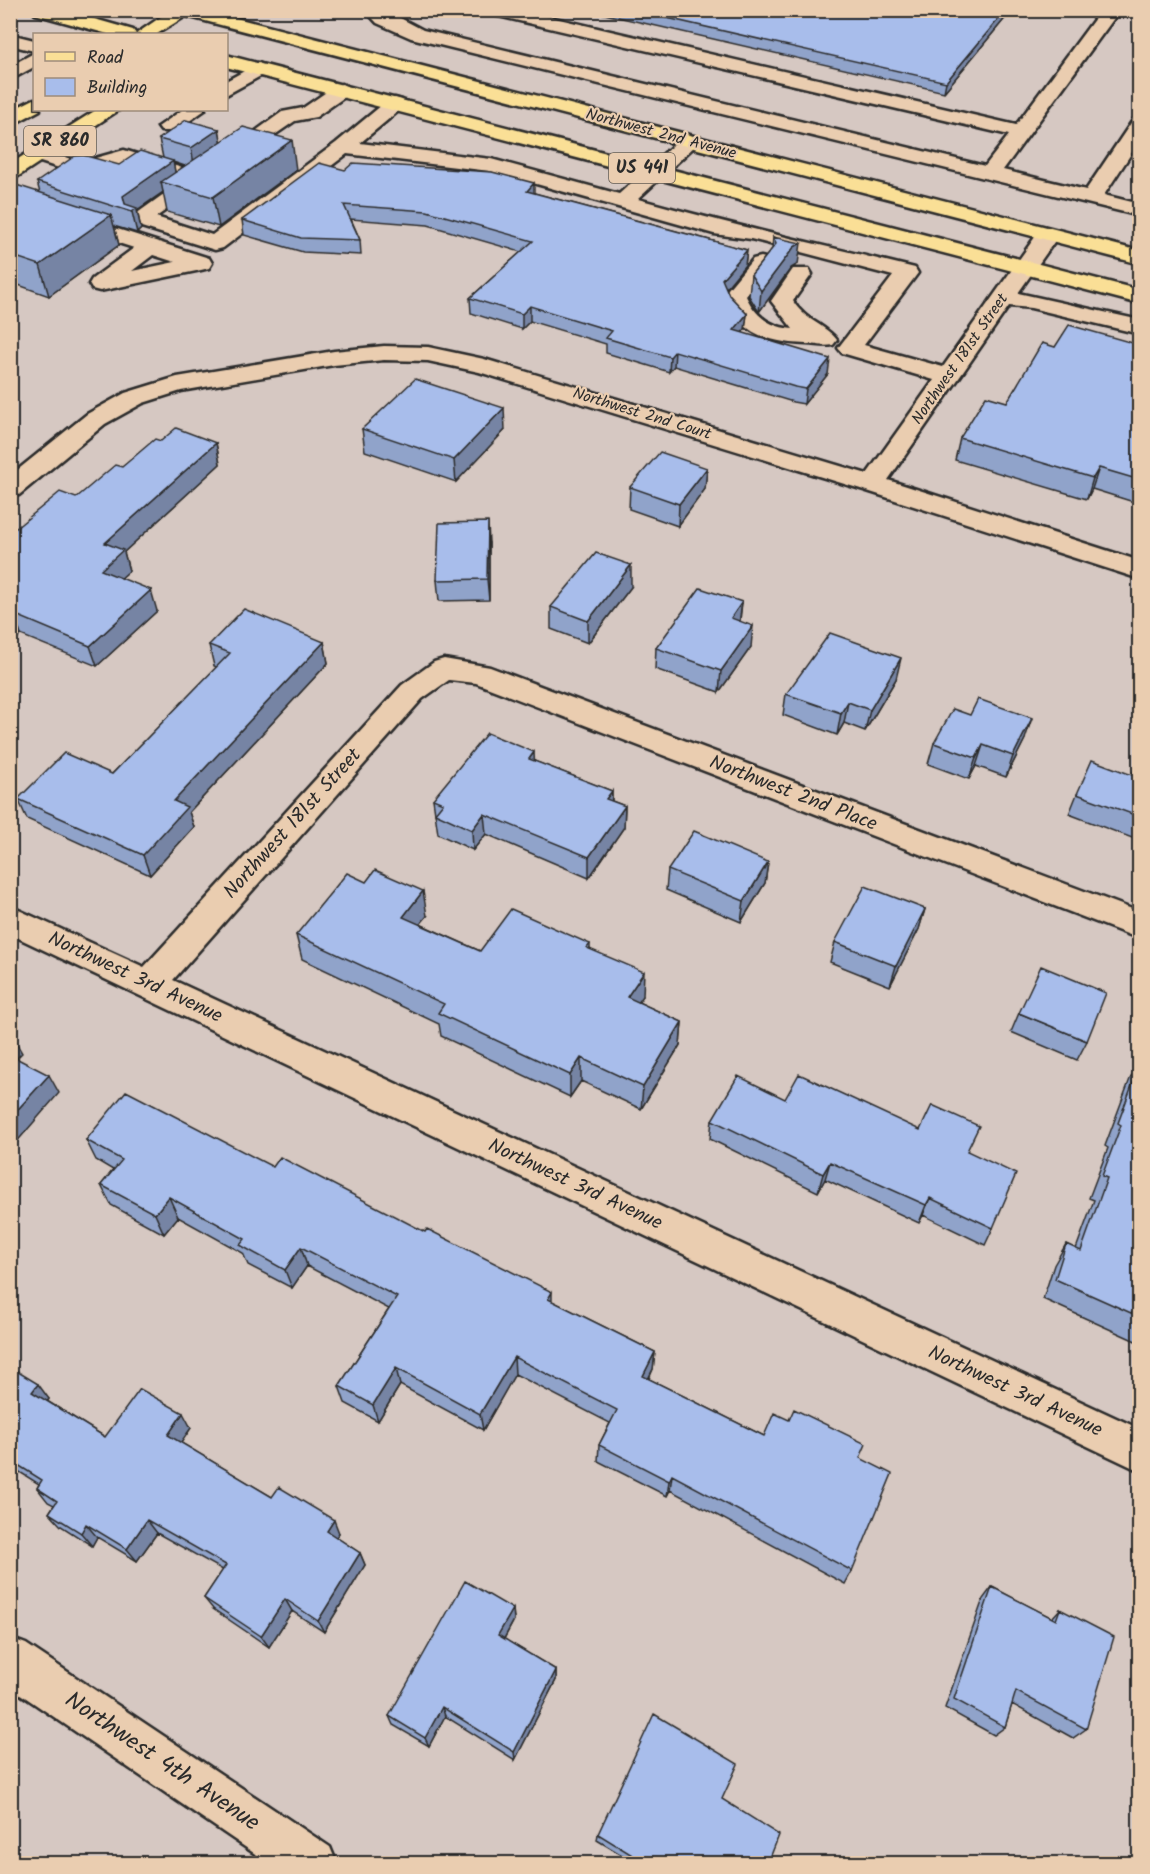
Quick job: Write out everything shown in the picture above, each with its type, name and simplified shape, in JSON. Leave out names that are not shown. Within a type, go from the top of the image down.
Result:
[{"type":"main road","points":[[41,10],[123,33]]},
{"type":"main road","points":[[234,30],[263,10]]},
{"type":"main road","points":[[148,33],[183,11]]},
{"type":"main road","name":"Northwest 2nd Avenue","points":[[183,11],[234,30],[689,141],[1140,258]]},
{"type":"main road","name":"Northwest 2nd Avenue","points":[[228,61],[1140,297]]},
{"type":"main road","name":"SR 860","points":[[10,120],[33,106]]},
{"type":"main road","name":"SR 860","points":[[10,173],[107,111]]},
{"type":"street","name":"Northwest 2nd Avenue","points":[[374,10],[383,20],[417,34],[1140,210]]},
{"type":"street","points":[[494,10],[600,48],[1021,132]]},
{"type":"street","points":[[990,174],[1111,10]]},
{"type":"street","points":[[10,39],[33,46]]},
{"type":"street","points":[[573,71],[600,48]]},
{"type":"street","points":[[10,74],[33,60]]},
{"type":"street","points":[[228,88],[259,69]]},
{"type":"street","points":[[342,90],[309,113],[289,116],[140,219],[215,243],[344,147],[395,104]]},
{"type":"street","points":[[168,127],[193,111]]},
{"type":"street","points":[[1091,198],[1140,124]]},
{"type":"street","points":[[623,202],[689,141]]},
{"type":"street","points":[[514,171],[547,144]]},
{"type":"street","points":[[344,147],[491,165],[722,230],[769,254],[907,273],[850,348]]},
{"type":"street","points":[[38,155],[81,169]]},
{"type":"street","points":[[1119,155],[1140,160]]},
{"type":"street","points":[[62,181],[81,169],[124,156],[198,179]]},
{"type":"street","points":[[17,203],[43,193]]},
{"type":"street","points":[[17,203],[150,247]]},
{"type":"street","points":[[814,337],[806,326],[785,309],[782,300],[835,219]]},
{"type":"street","name":"Northwest 181st Street","points":[[873,484],[1048,235]]},
{"type":"street","points":[[769,254],[734,295],[740,312],[757,327],[786,336],[814,337],[948,376]]},
{"type":"street","points":[[1003,299],[1031,301],[1140,327]]},
{"type":"street","name":"Northwest 2nd Court","points":[[10,489],[96,419],[134,399],[177,384],[334,358],[384,353],[428,354],[484,366],[873,484],[1140,570]]},
{"type":"street","name":"Northwest 181st Street","points":[[148,984],[412,692],[444,669]]},
{"type":"street","name":"Northwest 2nd Place","points":[[444,669],[480,674],[1140,926]]},
{"type":"street","name":"Northwest 3rd Avenue","points":[[10,919],[1140,1451]]},
{"type":"street","name":"Northwest 4th Avenue","points":[[10,1660],[313,1863]]},
{"type":"building","points":[[632,10],[1006,10],[946,82]]},
{"type":"building","points":[[186,120],[219,129],[191,148],[159,139]]},
{"type":"building","points":[[243,127],[292,140],[213,197],[161,182]]},
{"type":"building","points":[[140,151],[173,161],[123,196],[125,204],[137,208],[132,212],[37,182],[75,156],[83,155],[119,165]]},
{"type":"building","points":[[319,163],[345,170],[353,163],[492,172],[534,183],[527,191],[747,250],[722,279],[729,295],[747,314],[734,330],[830,359],[806,389],[675,351],[670,357],[606,338],[612,331],[530,306],[522,314],[470,298],[533,241],[427,211],[344,205],[360,240],[301,238],[242,220]]},
{"type":"building","points":[[13,184],[111,215],[40,265],[10,255],[10,186]]},
{"type":"building","points":[[773,237],[801,243],[794,247],[761,291],[751,275],[776,244]]},
{"type":"building","points":[[1069,325],[1140,345],[1140,480],[1099,468],[1093,478],[960,438],[986,396],[1007,402],[1042,343],[1055,347]]},
{"type":"building","points":[[415,379],[504,408],[454,460],[362,429]]},
{"type":"building","points":[[176,428],[216,443],[105,543],[123,550],[101,570],[151,590],[90,646],[14,614],[10,616],[10,533],[60,492],[76,498],[115,465],[122,467],[155,439],[161,441]]},
{"type":"building","points":[[660,452],[707,468],[679,504],[630,487]]},
{"type":"building","points":[[488,522],[487,579],[437,580],[439,523]]},
{"type":"building","points":[[596,553],[631,565],[588,621],[551,607]]},
{"type":"building","points":[[700,588],[742,602],[731,618],[753,626],[721,671],[656,648]]},
{"type":"building","points":[[244,609],[324,642],[174,801],[187,807],[143,855],[18,799],[64,753],[112,774],[230,653],[209,645]]},
{"type":"building","points":[[830,633],[901,658],[870,710],[848,702],[841,713],[786,694]]},
{"type":"building","points":[[978,699],[1032,718],[1013,756],[983,745],[976,758],[934,743],[953,709],[970,715]]},
{"type":"building","points":[[487,733],[534,752],[529,759],[612,791],[606,799],[625,806],[589,857],[484,814],[472,830],[435,813],[443,803],[433,799]]},
{"type":"building","points":[[1140,756],[1140,817],[1077,794],[1092,760],[1132,775]]},
{"type":"building","points":[[694,831],[768,862],[744,901],[668,870]]},
{"type":"building","points":[[375,870],[423,891],[403,917],[480,951],[511,909],[590,944],[587,948],[644,972],[627,997],[682,1022],[643,1087],[581,1058],[570,1075],[438,1013],[444,1004],[296,935],[347,873],[366,882]]},
{"type":"building","points":[[865,886],[925,909],[896,966],[835,942]]},
{"type":"building","points":[[1041,966],[1106,993],[1087,1041],[1019,1013]]},
{"type":"building","points":[[10,1055],[49,1075],[10,1118]]},
{"type":"building","points":[[1140,1064],[1140,1317],[1055,1279],[1066,1244],[1081,1251],[1107,1178],[1102,1176],[1121,1125],[1118,1123]]},
{"type":"building","points":[[799,1074],[920,1130],[932,1105],[979,1126],[967,1151],[1016,1174],[993,1228],[930,1198],[926,1205],[830,1162],[823,1174],[712,1120],[738,1076],[785,1099]]},
{"type":"building","points":[[126,1091],[273,1167],[280,1157],[425,1232],[427,1229],[552,1292],[548,1299],[655,1352],[643,1376],[764,1436],[774,1413],[789,1420],[794,1409],[866,1444],[860,1458],[892,1474],[852,1571],[672,1475],[669,1481],[599,1445],[617,1410],[514,1357],[480,1414],[396,1368],[373,1405],[339,1386],[397,1297],[301,1247],[285,1270],[240,1245],[245,1239],[169,1197],[155,1214],[101,1185],[122,1160],[86,1140]]},
{"type":"building","points":[[10,1367],[38,1384],[32,1392],[105,1437],[140,1389],[183,1413],[168,1435],[272,1497],[279,1487],[334,1520],[327,1531],[360,1553],[318,1621],[285,1599],[261,1636],[204,1598],[226,1565],[147,1520],[127,1549],[86,1524],[81,1533],[49,1513],[57,1501],[37,1488],[42,1480],[10,1460]]},
{"type":"building","points":[[465,1581],[513,1609],[498,1635],[556,1670],[514,1752],[442,1707],[425,1738],[389,1716]]},
{"type":"building","points":[[992,1587],[1056,1620],[1060,1609],[1114,1637],[1086,1729],[1016,1691],[1005,1727],[954,1699]]},
{"type":"building","points":[[654,1714],[738,1764],[722,1799],[779,1835],[768,1863],[645,1863],[598,1834]]}]
